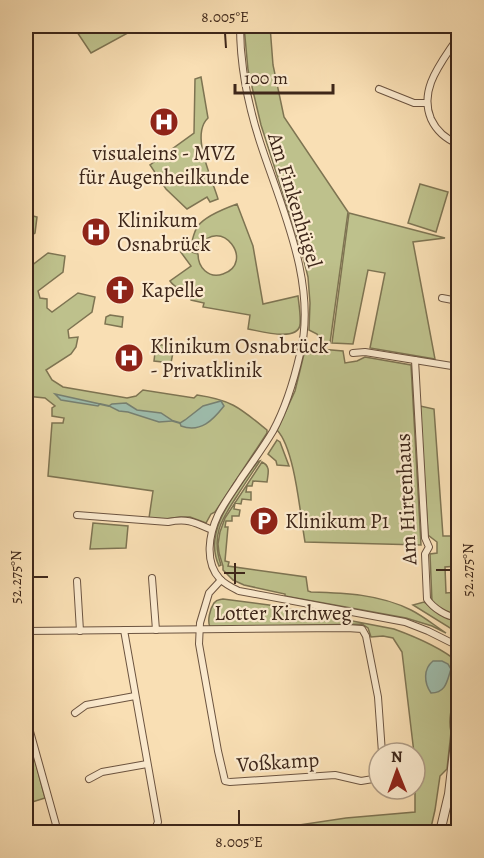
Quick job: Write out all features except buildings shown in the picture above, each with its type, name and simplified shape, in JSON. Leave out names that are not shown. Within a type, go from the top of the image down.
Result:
[{"type":"street","name":"Am Finkenhügel","points":[[221,579],[215,572],[210,556],[212,530],[219,513],[273,430],[282,411],[301,352],[304,332],[300,272],[292,238],[254,121],[243,67],[240,26]]},
{"type":"street","points":[[451,26],[459,30]]},
{"type":"street","points":[[459,37],[430,84],[427,103],[434,125],[447,139],[459,144]]},
{"type":"street","points":[[379,89],[414,103],[427,103]]},
{"type":"street","points":[[442,298],[459,301]]},
{"type":"street","points":[[353,353],[365,352],[459,367]]},
{"type":"street","name":"Am Hirtenhaus","points":[[415,360],[425,538],[429,547],[425,554],[428,598],[430,603],[451,617],[459,617]]},
{"type":"street","points":[[77,514],[168,522],[191,520],[212,530]]},
{"type":"street","points":[[152,578],[156,630]]},
{"type":"street","points":[[221,579],[240,591],[405,622],[459,646]]},
{"type":"street","name":"Lotter Kirchweg","points":[[199,630],[209,593],[221,579]]},
{"type":"street","points":[[77,581],[80,631]]},
{"type":"street","name":"Lotter Kirchweg","points":[[26,632],[362,629],[365,633],[378,697],[381,741]]},
{"type":"street","points":[[124,630],[158,822],[154,831],[149,832]]},
{"type":"street","name":"Voßkamp","points":[[199,630],[199,645],[225,781],[335,775],[361,781],[367,780]]},
{"type":"street","points":[[26,632],[26,717],[58,832]]},
{"type":"street","points":[[75,712],[86,705],[135,696]]},
{"type":"street","points":[[440,832],[452,794],[459,717]]},
{"type":"street","points":[[89,778],[102,772],[147,764]]},
{"type":"green space","points":[[73,26],[138,26],[91,53]]},
{"type":"green space","points":[[244,26],[270,26],[273,65],[284,117],[348,212],[330,343],[321,342],[317,334],[309,330],[308,277],[261,125],[248,70]]},
{"type":"green space","points":[[201,77],[208,118],[201,135],[202,146],[207,169],[218,199],[210,202],[207,197],[187,209],[166,189],[150,165],[194,133],[195,79]]},
{"type":"green space","points":[[420,184],[448,192],[436,232],[408,223]]},
{"type":"green space","points":[[237,204],[253,246],[263,304],[298,296],[300,325],[292,333],[277,334],[248,329],[250,315],[203,307],[204,303],[191,300],[186,293],[170,281],[191,266],[180,251],[182,249],[198,254],[202,267],[213,275],[223,274],[232,268],[236,260],[236,252],[225,238],[217,236],[208,238],[199,247],[191,245],[201,222]]},
{"type":"green space","points":[[349,213],[445,238],[413,242],[435,359],[370,348],[385,273],[368,270],[353,344],[332,343]]},
{"type":"green space","points":[[26,214],[37,217],[35,233],[26,239]]},
{"type":"green space","points":[[48,253],[65,256],[63,272],[38,291],[40,298],[47,299],[47,308],[52,312],[78,293],[95,297],[92,312],[68,330],[69,338],[78,337],[76,347],[71,354],[46,370],[52,380],[63,387],[127,398],[136,396],[143,390],[194,398],[197,395],[219,399],[235,406],[267,430],[206,523],[190,517],[149,518],[153,491],[48,476],[52,423],[63,423],[64,418],[52,416],[52,408],[55,406],[45,398],[26,396],[26,269]]},
{"type":"green space","points":[[110,315],[123,317],[122,327],[105,324],[106,317]]},
{"type":"green space","points":[[156,344],[174,347],[171,363],[154,361]]},
{"type":"green space","points":[[320,349],[343,351],[345,363],[365,357],[411,365],[421,545],[305,542],[292,466],[283,439],[277,430],[295,391],[304,354]]},
{"type":"green space","points":[[420,406],[434,409],[443,536],[458,536],[458,566],[445,567],[446,593],[458,592],[458,613],[451,615],[432,602],[430,554],[437,553],[437,542],[428,535]]},
{"type":"green space","points":[[277,440],[280,442],[289,466],[277,465],[268,454]]},
{"type":"green space","points":[[260,461],[222,521],[217,537],[221,565],[219,566],[215,552],[218,525],[232,499],[257,462]]},
{"type":"green space","points":[[262,462],[268,468],[267,482],[253,481],[252,486],[247,486],[246,492],[251,492],[251,500],[242,499],[241,504],[235,503],[234,509],[240,510],[239,516],[232,516],[232,521],[226,521],[225,527],[228,527],[225,561],[229,562],[228,566],[306,577],[308,591],[311,592],[349,594],[387,601],[415,612],[446,633],[406,618],[285,596],[285,594],[244,585],[233,580],[223,570],[218,544],[220,532],[225,518]]},
{"type":"green space","points":[[93,523],[128,526],[126,548],[90,549]]},
{"type":"green space","points":[[223,599],[269,605],[394,629],[428,643],[458,662],[458,680],[451,713],[447,769],[440,776],[430,832],[252,832],[346,818],[415,812],[415,801],[427,801],[427,741],[413,741],[402,652],[393,638],[371,637],[368,628],[362,624],[210,627],[210,612],[216,601]]},
{"type":"green space","points":[[424,602],[458,622],[458,633],[413,605]]},
{"type":"green space","points":[[26,726],[45,798],[26,804]]},
{"type":"shaded area","points":[[55,394],[100,404],[98,406],[61,400]]},
{"type":"shaded area","points":[[221,401],[224,406],[206,424],[195,428],[181,426],[180,423],[203,406]]},
{"type":"shaded area","points":[[126,403],[137,410],[161,413],[173,421],[159,422],[109,406]]},
{"type":"shaded area","points":[[433,661],[442,661],[451,669],[443,689],[431,693],[426,676],[427,668]]},
{"type":"waterway","points":[[100,404],[109,406]]},
{"type":"waterway","points":[[173,421],[180,423]]},
{"type":"place","name":"visualeins - MVZ für Augenheilkunde","points":[[164,122]]},
{"type":"place","name":"Klinikum Osnabrück","points":[[96,232]]},
{"type":"place","name":"Kapelle","points":[[120,290]]},
{"type":"place","name":"Klinikum Osnabrück - Privatklinik","points":[[129,358]]},
{"type":"place","name":"Klinikum P1","points":[[264,521]]}]
